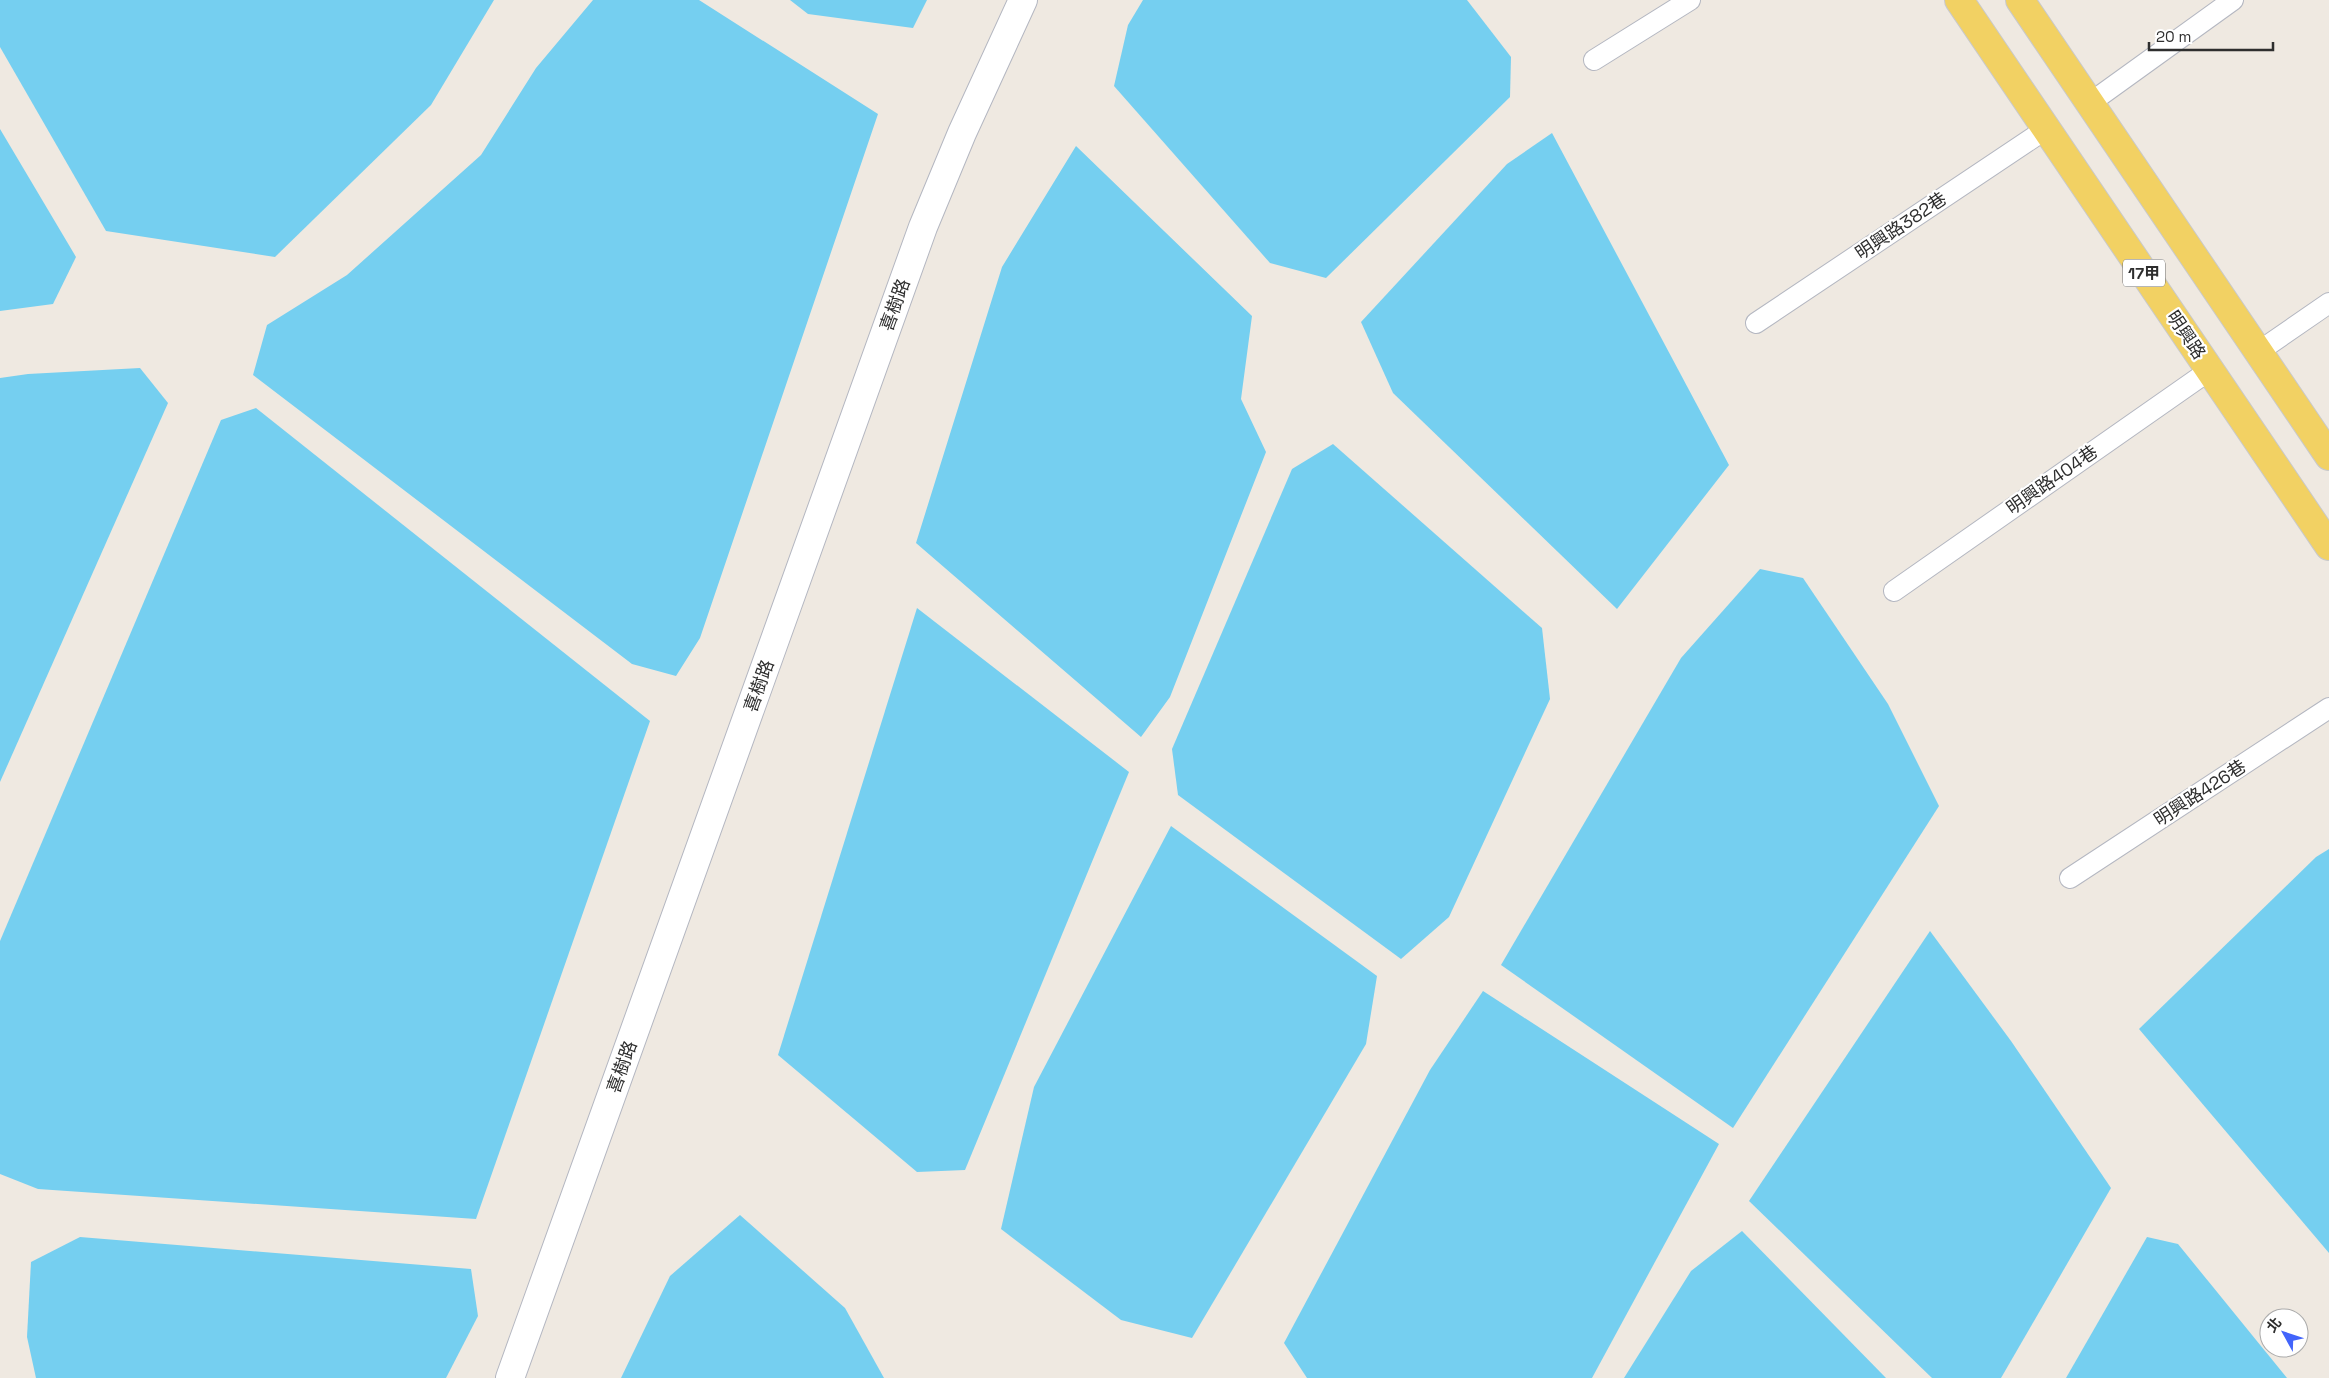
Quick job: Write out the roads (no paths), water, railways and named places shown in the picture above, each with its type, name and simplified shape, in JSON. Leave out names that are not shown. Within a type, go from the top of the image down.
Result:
[{"type":"main road","name":"明興路","points":[[1959,0],[2329,546]]},
{"type":"main road","name":"17甲","points":[[2020,0],[2329,456]]},
{"type":"street","name":"喜樹路","points":[[510,1378],[923,227],[962,133],[1023,0]]},
{"type":"lane","points":[[1594,60],[1690,0]]},
{"type":"lane","points":[[2090,103],[2233,0]]},
{"type":"lane","name":"明興路382巷","points":[[1756,323],[2046,129]]},
{"type":"lane","points":[[2258,352],[2329,303]]},
{"type":"lane","name":"明興路404巷","points":[[1894,590],[2210,370]]},
{"type":"lane","name":"明興路426巷","points":[[2070,878],[2329,708]]},
{"type":"water","points":[[0,0],[494,0],[431,105],[275,257],[106,231],[0,47]]},
{"type":"water","points":[[593,0],[699,0],[878,114],[700,638],[676,676],[632,664],[253,375],[267,325],[347,275],[481,155],[536,68]]},
{"type":"water","points":[[790,0],[927,0],[913,28],[808,14]]},
{"type":"water","points":[[1143,0],[1467,0],[1511,57],[1510,97],[1326,278],[1270,263],[1114,86],[1128,25]]},
{"type":"water","points":[[0,129],[76,257],[53,304],[0,311]]},
{"type":"water","points":[[1552,133],[1729,465],[1617,609],[1393,393],[1361,322],[1507,164]]},
{"type":"water","points":[[1076,146],[1252,316],[1241,399],[1266,452],[1170,697],[1141,737],[916,543],[1002,267]]},
{"type":"water","points":[[140,368],[168,403],[0,782],[0,378],[28,374]]},
{"type":"water","points":[[256,408],[650,721],[476,1219],[38,1189],[0,1174],[0,941],[221,420]]},
{"type":"water","points":[[1333,444],[1542,628],[1550,699],[1449,917],[1401,959],[1178,795],[1172,749],[1292,469]]},
{"type":"water","points":[[1760,569],[1803,578],[1888,704],[1939,806],[1733,1128],[1501,965],[1681,658]]},
{"type":"water","points":[[917,608],[1129,772],[965,1170],[917,1172],[778,1055]]},
{"type":"water","points":[[1171,826],[1377,976],[1366,1044],[1192,1338],[1121,1320],[1001,1229],[1034,1087]]},
{"type":"water","points":[[2329,849],[2329,1253],[2139,1029],[2316,857]]},
{"type":"water","points":[[1930,931],[2011,1041],[2111,1188],[2001,1378],[1932,1378],[1749,1201]]},
{"type":"water","points":[[1483,991],[1719,1144],[1592,1378],[1307,1378],[1284,1343],[1430,1070]]},
{"type":"water","points":[[740,1215],[845,1308],[884,1378],[621,1378],[670,1276]]},
{"type":"water","points":[[1742,1231],[1886,1378],[1624,1378],[1691,1271]]},
{"type":"water","points":[[80,1237],[471,1269],[478,1316],[446,1378],[36,1378],[27,1337],[31,1262]]},
{"type":"water","points":[[2147,1237],[2178,1244],[2259,1344],[2259,1358],[2271,1358],[2287,1378],[2066,1378]]}]
